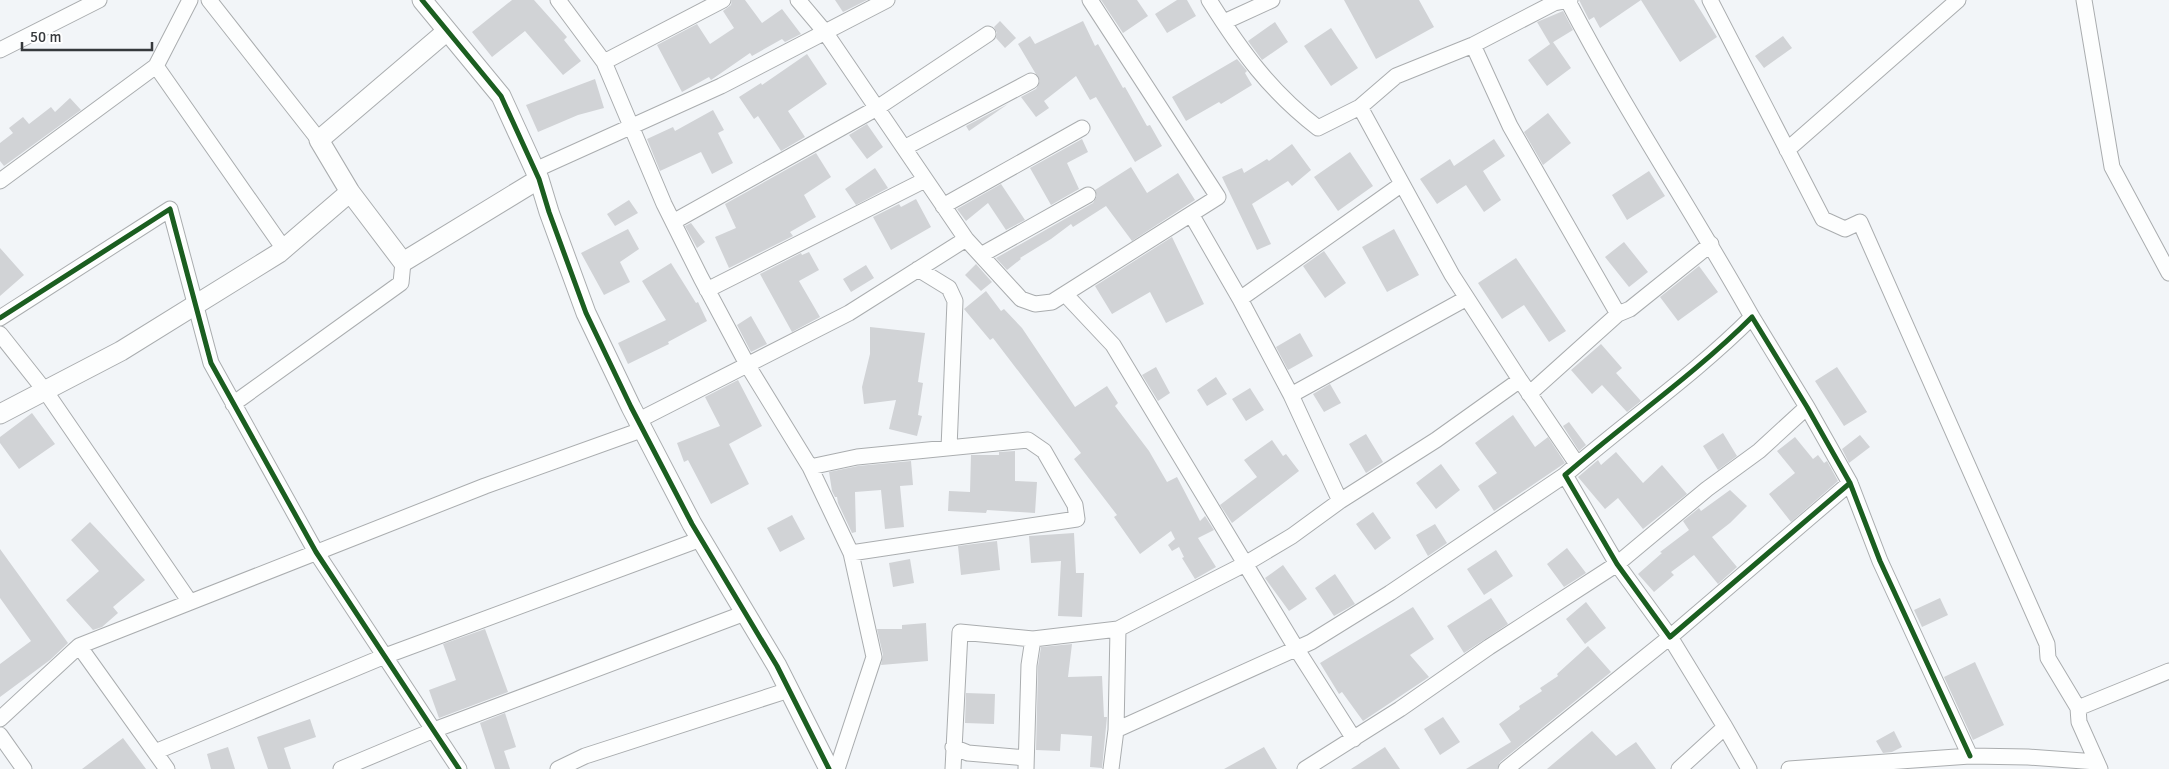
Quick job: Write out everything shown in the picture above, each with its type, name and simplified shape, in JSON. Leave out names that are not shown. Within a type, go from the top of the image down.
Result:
[{"type":"street","points":[[0,50],[99,0]]},
{"type":"street","points":[[0,181],[156,66],[190,0]]},
{"type":"street","points":[[209,0],[319,140],[350,192],[403,262],[401,283],[233,404]]},
{"type":"street","points":[[422,0],[501,96],[537,174],[586,313],[641,424],[702,539],[789,690],[829,769]]},
{"type":"street","points":[[558,0],[604,62],[673,222],[707,290],[748,366],[810,467],[851,553],[874,657],[837,769]]},
{"type":"street","points":[[604,62],[723,0]]},
{"type":"street","points":[[798,0],[825,32],[966,239],[1021,299],[1035,304],[1052,302],[1218,196],[1090,0]]},
{"type":"street","points":[[403,262],[537,174],[632,126],[721,86],[887,0]]},
{"type":"street","points":[[1210,0],[1256,70],[1294,110],[1318,128],[1360,107],[1396,76],[1473,45],[1554,3],[1569,0],[1595,52],[1711,244],[1850,484],[1880,560],[1970,756]]},
{"type":"street","points":[[1224,22],[1272,0]]},
{"type":"street","points":[[1710,0],[1823,219],[1845,229],[1860,222],[2047,644],[2048,658],[2078,708],[2078,722],[2098,766]]},
{"type":"street","points":[[1787,150],[1958,0]]},
{"type":"street","points":[[2084,0],[2112,167],[2169,273]]},
{"type":"street","points":[[319,140],[447,30]]},
{"type":"street","points":[[673,222],[877,108],[988,34]]},
{"type":"street","points":[[1473,45],[1510,126],[1618,314]]},
{"type":"street","points":[[156,66],[284,248]]},
{"type":"street","points":[[904,148],[1031,81]]},
{"type":"street","points":[[1360,107],[1467,298],[1577,464]]},
{"type":"street","points":[[943,206],[1082,128]]},
{"type":"street","points":[[707,290],[925,180]]},
{"type":"street","points":[[1240,300],[1402,184]]},
{"type":"street","points":[[0,414],[46,392],[122,351],[196,306],[284,248],[350,192]]},
{"type":"street","points":[[981,255],[1088,195]]},
{"type":"street","points":[[0,318],[170,209],[210,363],[316,552],[459,769]]},
{"type":"street","points":[[1191,214],[1291,395],[1340,501]]},
{"type":"street","points":[[0,719],[79,646],[641,424],[849,314],[966,239]]},
{"type":"street","points":[[1529,394],[1618,314],[1630,309],[1711,244]]},
{"type":"street","points":[[918,269],[949,288],[955,301],[949,448]]},
{"type":"street","points":[[1065,294],[1113,345],[1296,648],[1354,739]]},
{"type":"street","points":[[1291,395],[1467,298]]},
{"type":"street","points":[[1116,730],[1310,642],[1390,594],[1565,475],[1715,354],[1752,317]]},
{"type":"street","points":[[0,334],[46,392],[190,602]]},
{"type":"street","points":[[953,769],[960,632],[1033,639],[1118,629],[1246,564],[1292,536],[1340,501],[1436,440],[1520,380]]},
{"type":"street","points":[[1305,769],[1354,739],[1618,564],[1707,489],[1758,451],[1807,407]]},
{"type":"street","points":[[810,467],[857,457],[1028,440],[1044,451],[1075,505],[1077,519],[851,553]]},
{"type":"street","points":[[1565,475],[1618,564],[1670,637],[1749,769]]},
{"type":"street","points":[[1506,769],[1670,637],[1850,484]]},
{"type":"street","points":[[155,752],[385,656],[702,539]]},
{"type":"street","points":[[341,769],[434,730],[746,613]]},
{"type":"street","points":[[1111,769],[1116,730],[1118,629]]},
{"type":"street","points":[[953,747],[968,753],[1026,763],[1029,666],[1033,639]]},
{"type":"street","points":[[79,646],[167,769]]},
{"type":"street","points":[[2078,708],[2169,671]]},
{"type":"street","points":[[558,769],[585,756],[789,690]]},
{"type":"street","points":[[1679,769],[1725,727]]},
{"type":"street","points":[[0,735],[24,769]]},
{"type":"street","points":[[1789,769],[1970,756],[2028,757],[2098,766]]},
{"type":"building","points":[[512,0],[534,0],[567,37],[564,40],[581,61],[563,75],[525,31],[492,57],[472,32]]},
{"type":"building","points":[[732,0],[745,0],[762,23],[782,9],[801,34],[785,42],[782,39],[752,56],[750,53],[711,80],[709,77],[682,92],[657,45],[697,24],[710,44],[734,28],[723,11],[731,5]]},
{"type":"building","points":[[835,0],[867,0],[843,12]]},
{"type":"building","points":[[1101,0],[1137,0],[1148,16],[1123,33]]},
{"type":"building","points":[[1177,0],[1187,0],[1196,16],[1167,33],[1155,14]]},
{"type":"building","points":[[1344,0],[1419,0],[1434,27],[1376,59]]},
{"type":"building","points":[[1579,0],[1641,0],[1600,28],[1594,17],[1589,20]]},
{"type":"building","points":[[1641,0],[1694,0],[1717,37],[1680,62]]},
{"type":"building","points":[[1563,11],[1573,30],[1550,44],[1537,22]]},
{"type":"building","points":[[1000,21],[1016,38],[1005,48],[996,38],[997,33],[994,27]]},
{"type":"building","points":[[1083,21],[1095,46],[1098,44],[1123,88],[1125,87],[1147,126],[1150,125],[1162,146],[1135,162],[1096,97],[1090,100],[1076,76],[1044,101],[1049,108],[1036,117],[1021,97],[1036,89],[1040,81],[1018,44],[1030,36],[1035,44]]},
{"type":"building","points":[[1275,22],[1288,42],[1262,60],[1248,41]]},
{"type":"building","points":[[1331,28],[1358,68],[1331,86],[1304,46]]},
{"type":"building","points":[[1783,36],[1792,48],[1764,68],[1755,56]]},
{"type":"building","points":[[1553,42],[1571,68],[1547,86],[1528,60]]},
{"type":"building","points":[[807,54],[827,84],[788,111],[805,137],[781,151],[758,116],[754,119],[739,97],[761,83],[762,85]]},
{"type":"building","points":[[1237,59],[1247,71],[1245,73],[1252,85],[1221,104],[1219,102],[1186,121],[1172,97]]},
{"type":"building","points":[[595,79],[604,108],[578,115],[538,132],[526,105]]},
{"type":"building","points":[[70,98],[81,110],[4,166],[0,161],[0,143],[13,133],[9,128],[23,117],[29,124],[51,107],[55,112]]},
{"type":"building","points":[[1008,104],[969,131],[966,126]]},
{"type":"building","points":[[713,110],[724,130],[718,133],[733,163],[712,174],[701,152],[660,171],[647,139],[673,127],[675,131]]},
{"type":"building","points":[[1548,113],[1571,143],[1543,165],[1524,132]]},
{"type":"building","points":[[867,124],[883,147],[867,159],[849,135]]},
{"type":"building","points":[[1082,139],[1088,152],[1067,163],[1079,189],[1051,205],[1030,168]]},
{"type":"building","points":[[1494,139],[1505,156],[1483,171],[1501,200],[1484,212],[1466,185],[1437,204],[1420,179],[1450,159],[1454,166]]},
{"type":"building","points":[[1292,144],[1311,170],[1292,186],[1288,181],[1252,204],[1271,244],[1257,250],[1222,177],[1242,168],[1244,173],[1267,159],[1269,161]]},
{"type":"building","points":[[1350,152],[1373,186],[1338,211],[1314,177]]},
{"type":"building","points":[[816,153],[831,177],[804,195],[816,217],[790,232],[793,236],[729,268],[715,237],[736,228],[725,204]]},
{"type":"building","points":[[1131,167],[1147,193],[1178,173],[1195,200],[1132,241],[1106,206],[1073,227],[1071,224],[1020,258],[1007,270],[996,258],[1093,203],[1097,196],[1095,190]]},
{"type":"building","points":[[875,168],[888,188],[856,205],[845,189]]},
{"type":"building","points":[[1649,171],[1665,196],[1627,220],[1612,195]]},
{"type":"building","points":[[1001,184],[1025,220],[1006,230],[988,203],[966,221],[957,209]]},
{"type":"building","points":[[916,199],[931,227],[891,250],[873,217],[899,204],[901,207]]},
{"type":"building","points":[[629,200],[638,213],[615,226],[607,214]]},
{"type":"building","points":[[691,223],[705,242],[697,248],[685,226]]},
{"type":"building","points":[[628,229],[639,249],[620,262],[630,282],[604,295],[581,253]]},
{"type":"building","points":[[1394,229],[1419,275],[1387,292],[1362,247]]},
{"type":"building","points":[[1172,237],[1204,304],[1166,323],[1150,292],[1112,314],[1095,286]]},
{"type":"building","points":[[1624,242],[1648,272],[1629,287],[1605,257]]},
{"type":"building","points":[[0,248],[24,275],[0,296]]},
{"type":"building","points":[[1324,251],[1346,283],[1325,298],[1303,266]]},
{"type":"building","points":[[809,252],[819,270],[799,281],[820,317],[792,332],[760,274],[801,253],[802,255]]},
{"type":"building","points":[[1516,258],[1566,331],[1549,342],[1524,305],[1502,319],[1478,283]]},
{"type":"building","points":[[671,263],[696,303],[698,302],[707,321],[668,342],[669,344],[628,364],[618,343],[666,320],[642,281]]},
{"type":"building","points":[[976,264],[992,282],[981,291],[965,275]]},
{"type":"building","points":[[866,265],[874,278],[851,292],[843,279]]},
{"type":"building","points":[[1699,266],[1718,292],[1678,321],[1660,297]]},
{"type":"building","points":[[986,291],[1001,311],[1004,309],[1022,328],[1075,407],[1107,386],[1118,403],[1115,406],[1149,451],[1167,482],[1177,477],[1200,521],[1205,516],[1214,530],[1198,538],[1216,567],[1195,579],[1182,558],[1184,557],[1179,547],[1172,551],[1168,545],[1175,539],[1171,531],[1140,554],[1114,517],[1117,515],[1074,459],[1081,453],[993,338],[990,340],[964,309]]},
{"type":"building","points":[[751,316],[767,344],[751,352],[737,325]]},
{"type":"building","points":[[870,327],[925,333],[918,382],[923,383],[918,415],[922,416],[917,436],[889,429],[896,400],[864,404],[862,387],[870,354]]},
{"type":"building","points":[[1300,333],[1313,356],[1288,370],[1276,347]]},
{"type":"building","points":[[1601,344],[1622,368],[1616,373],[1641,401],[1627,412],[1602,385],[1592,394],[1571,370]]},
{"type":"building","points":[[1156,367],[1170,393],[1158,401],[1142,375]]},
{"type":"building","points":[[1837,367],[1867,412],[1844,426],[1815,381]]},
{"type":"building","points":[[1216,377],[1227,394],[1207,406],[1197,390]]},
{"type":"building","points":[[738,380],[762,426],[729,444],[749,484],[711,504],[688,460],[684,462],[677,443],[720,426],[705,397]]},
{"type":"building","points":[[1330,384],[1341,403],[1324,412],[1313,394]]},
{"type":"building","points":[[1250,388],[1264,410],[1246,421],[1232,399]]},
{"type":"building","points":[[32,413],[55,444],[19,469],[0,443],[0,437]]},
{"type":"building","points":[[1513,415],[1535,447],[1548,437],[1565,463],[1494,511],[1478,486],[1497,473],[1475,443]]},
{"type":"building","points":[[1569,422],[1586,445],[1579,451],[1563,426]]},
{"type":"building","points":[[1723,433],[1737,456],[1718,470],[1703,446]]},
{"type":"building","points":[[1366,434],[1383,462],[1366,473],[1349,444]]},
{"type":"building","points":[[1860,435],[1870,447],[1849,463],[1842,449]]},
{"type":"building","points":[[1795,437],[1813,459],[1818,455],[1824,463],[1827,461],[1838,481],[1791,522],[1769,494],[1795,473],[1777,451]]},
{"type":"building","points":[[1272,440],[1283,456],[1286,454],[1299,471],[1232,523],[1220,505],[1257,477],[1244,460]]},
{"type":"building","points":[[1015,451],[1015,481],[1037,482],[1035,513],[987,510],[986,513],[948,511],[949,491],[970,492],[971,455],[999,455],[999,452]]},
{"type":"building","points":[[1616,452],[1643,483],[1662,465],[1687,494],[1643,529],[1618,498],[1605,509],[1578,477],[1598,460],[1601,465]]},
{"type":"building","points":[[911,461],[913,485],[900,486],[904,527],[885,529],[881,490],[855,492],[856,532],[852,533],[837,497],[835,497],[832,491],[829,472],[858,466]]},
{"type":"building","points":[[1441,464],[1460,490],[1436,509],[1416,483]]},
{"type":"building","points":[[1730,490],[1747,506],[1712,537],[1737,567],[1718,584],[1694,555],[1671,572],[1674,575],[1654,592],[1638,574],[1662,553],[1660,552],[1689,530],[1683,521],[1699,508],[1701,511]]},
{"type":"building","points":[[1373,512],[1391,538],[1375,550],[1356,524]]},
{"type":"building","points":[[792,515],[805,539],[780,552],[767,528]]},
{"type":"building","points":[[90,522],[145,580],[113,607],[118,613],[102,627],[93,630],[66,600],[99,571],[71,540]]},
{"type":"building","points":[[1435,524],[1447,543],[1428,556],[1416,535]]},
{"type":"building","points":[[1074,533],[1076,573],[1084,573],[1082,617],[1058,616],[1061,561],[1031,563],[1029,536]]},
{"type":"building","points":[[997,541],[1000,570],[961,575],[958,546]]},
{"type":"building","points":[[1567,548],[1586,573],[1564,587],[1547,564]]},
{"type":"building","points":[[0,549],[68,643],[50,660],[0,697],[0,664],[31,641],[0,598]]},
{"type":"building","points":[[1496,550],[1513,576],[1484,595],[1467,569]]},
{"type":"building","points":[[910,559],[914,583],[893,587],[889,563]]},
{"type":"building","points":[[1283,565],[1307,599],[1289,611],[1265,578]]},
{"type":"building","points":[[1335,574],[1355,604],[1334,616],[1315,588]]},
{"type":"building","points":[[1491,598],[1508,624],[1464,653],[1447,626]]},
{"type":"building","points":[[1940,598],[1948,615],[1922,627],[1914,610]]},
{"type":"building","points":[[1586,602],[1606,628],[1585,644],[1566,619]]},
{"type":"building","points":[[1413,607],[1434,639],[1410,655],[1429,677],[1363,721],[1342,692],[1339,694],[1320,663]]},
{"type":"building","points":[[926,623],[928,661],[881,665],[883,655],[877,629],[902,629],[902,625]]},
{"type":"building","points":[[485,629],[508,692],[439,718],[429,690],[456,680],[443,644]]},
{"type":"building","points":[[1072,644],[1068,677],[1102,676],[1104,717],[1107,717],[1102,768],[1090,767],[1092,736],[1061,734],[1060,751],[1036,750],[1038,666],[1041,647]]},
{"type":"building","points":[[1588,646],[1611,672],[1500,762],[1497,769],[1466,769],[1511,742],[1499,724],[1520,709],[1519,706],[1542,691],[1540,688],[1558,676],[1557,674]]},
{"type":"building","points":[[1975,662],[2004,725],[1973,740],[1944,677]]},
{"type":"building","points":[[966,693],[995,694],[994,724],[965,723]]},
{"type":"building","points":[[505,713],[516,747],[504,751],[510,769],[495,769],[480,723]]},
{"type":"building","points":[[1443,717],[1460,742],[1440,755],[1424,729]]},
{"type":"building","points":[[310,719],[316,737],[284,748],[291,769],[268,769],[257,737]]},
{"type":"building","points":[[1592,731],[1616,756],[1636,742],[1656,769],[1547,769]]},
{"type":"building","points":[[1894,731],[1902,747],[1892,752],[1883,753],[1876,741]]},
{"type":"building","points":[[123,738],[146,769],[82,769]]},
{"type":"building","points":[[228,747],[235,769],[211,769],[207,754]]},
{"type":"building","points":[[1264,747],[1277,769],[1224,769]]},
{"type":"building","points":[[1385,747],[1400,769],[1351,769]]},
{"type":"cycle path","points":[[422,0],[501,96],[539,179],[586,313],[631,407],[692,524],[777,666],[829,769]]},
{"type":"cycle path","points":[[0,318],[170,209],[211,363],[316,552],[459,769]]},
{"type":"cycle path","points":[[1850,483],[1807,407],[1752,317],[1707,359],[1565,475],[1617,564],[1670,637],[1850,483],[1880,561],[1970,756]]}]
